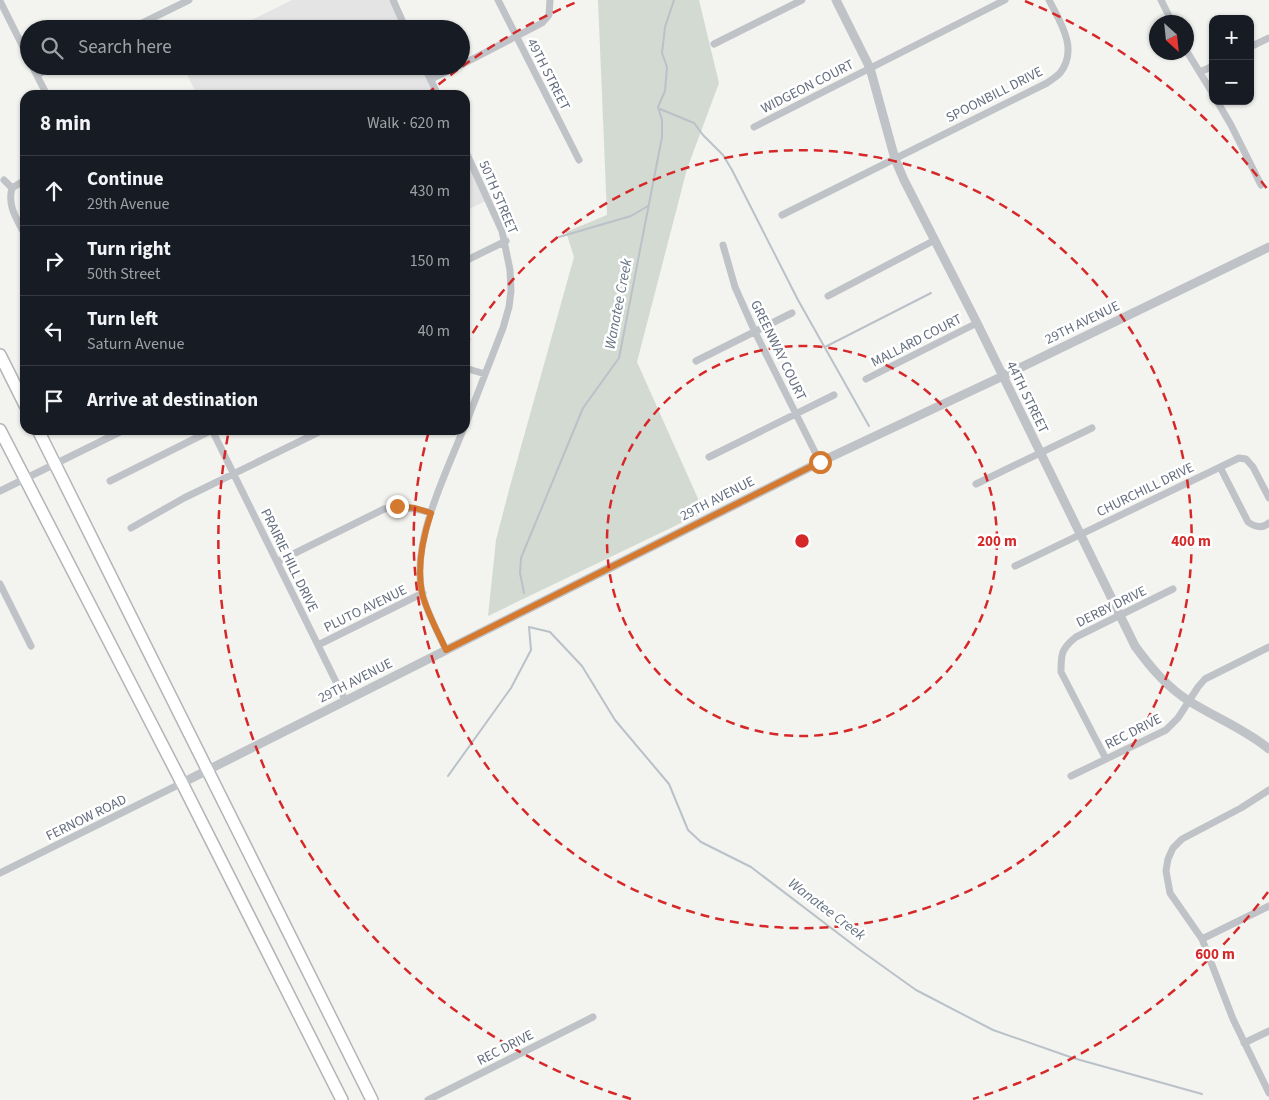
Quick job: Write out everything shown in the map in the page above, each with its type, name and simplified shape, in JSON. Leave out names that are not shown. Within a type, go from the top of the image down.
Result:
[{"type":"highway","points":[[0,355],[20,395]]},
{"type":"highway","points":[[0,430],[182,783],[342,1100]]},
{"type":"highway","points":[[40,435],[372,1100]]},
{"type":"street","points":[[148,20],[189,0]]},
{"type":"street","points":[[393,0],[402,20]]},
{"type":"street","name":"49TH STREET","points":[[498,0],[579,160]]},
{"type":"street","points":[[470,60],[542,23],[549,15],[550,0]]},
{"type":"street","points":[[714,44],[802,0]]},
{"type":"street","name":"44TH STREET","points":[[836,0],[870,68],[895,159],[1135,646],[1149,666],[1163,681],[1189,701],[1243,730],[1269,750]]},
{"type":"street","name":"WIDGEON COURT","points":[[754,127],[1005,0]]},
{"type":"street","name":"SPOONBILL DRIVE","points":[[782,215],[1046,83],[1059,74],[1065,63],[1069,47],[1066,33],[1049,0]]},
{"type":"street","points":[[1160,0],[1168,15]]},
{"type":"street","points":[[0,1],[20,41]]},
{"type":"street","points":[[1254,45],[1269,38]]},
{"type":"street","points":[[1192,60],[1209,87]]},
{"type":"street","points":[[1200,72],[1209,68]]},
{"type":"street","points":[[37,75],[44,90]]},
{"type":"street","points":[[429,75],[436,90]]},
{"type":"street","points":[[431,79],[439,75]]},
{"type":"street","points":[[1219,105],[1261,185]]},
{"type":"street","name":"50TH STREET","points":[[470,161],[502,230],[506,241],[510,270],[509,308],[470,413]]},
{"type":"street","points":[[4,180],[12,188]]},
{"type":"street","points":[[20,183],[12,188],[9,199],[20,225]]},
{"type":"street","points":[[828,296],[935,240]]},
{"type":"street","points":[[470,259],[506,241]]},
{"type":"street","name":"GREENWAY COURT","points":[[724,245],[735,288],[820,462]]},
{"type":"street","name":"29TH AVENUE","points":[[182,783],[820,462],[1269,247]]},
{"type":"street","points":[[696,361],[792,313]]},
{"type":"street","name":"MALLARD COURT","points":[[866,379],[977,323]]},
{"type":"street","points":[[470,370],[485,374]]},
{"type":"street","points":[[708,457],[834,395]]},
{"type":"street","points":[[976,484],[1092,428]]},
{"type":"street","points":[[0,491],[114,435]]},
{"type":"street","points":[[110,481],[202,435]]},
{"type":"street","name":"PRAIRIE HILL DRIVE","points":[[214,435],[345,700]]},
{"type":"street","points":[[131,528],[184,498],[313,435]]},
{"type":"street","points":[[446,650],[430,616],[422,593],[420,575],[425,533],[461,435]]},
{"type":"street","name":"CHURCHILL DRIVE","points":[[1015,566],[1239,458],[1246,459],[1253,467],[1269,498]]},
{"type":"street","points":[[1220,467],[1248,522],[1254,526],[1261,527],[1269,523]]},
{"type":"street","points":[[277,562],[384,509],[397,506],[415,508],[431,513]]},
{"type":"street","points":[[0,584],[2,594],[31,646]]},
{"type":"street","name":"DERBY DRIVE","points":[[1106,759],[1061,672],[1061,657],[1065,646],[1076,637],[1173,590]]},
{"type":"street","name":"PLUTO AVENUE","points":[[318,645],[422,593]]},
{"type":"street","name":"REC DRIVE","points":[[1071,776],[1166,730],[1178,718],[1198,687],[1205,680],[1269,647]]},
{"type":"street","name":"FERNOW ROAD","points":[[0,873],[182,783]]},
{"type":"street","points":[[1269,790],[1241,808],[1182,839],[1173,848],[1166,871],[1170,893],[1202,939],[1233,1019],[1269,1093]]},
{"type":"street","points":[[1202,939],[1269,906]]},
{"type":"street","name":"REC DRIVE","points":[[428,1100],[593,1017]]},
{"type":"street","points":[[1244,1043],[1269,1031]]},
{"type":"shaded area","points":[[292,0],[393,0],[402,20],[251,20]]},
{"type":"shaded area","points":[[598,0],[699,0],[719,83],[687,169],[637,362],[704,512],[488,616],[496,540],[574,257],[566,232],[607,215]]},
{"type":"shaded area","points":[[187,75],[428,75],[436,90],[195,90]]},
{"type":"shaded area","points":[[470,161],[488,200],[470,209]]},
{"type":"waterway","name":"Wanatee Creek","points":[[524,593],[520,573],[521,558],[583,408],[619,358],[662,137],[662,120],[658,107],[665,91],[667,67],[662,53],[665,27],[674,0]]},
{"type":"waterway","points":[[660,109],[694,123],[723,155],[798,300],[869,426]]},
{"type":"waterway","points":[[559,237],[631,216],[648,206]]},
{"type":"waterway","points":[[825,347],[931,293]]},
{"type":"waterway","name":"Wanatee Creek","points":[[448,776],[511,688],[531,650],[529,627],[550,632],[582,666],[615,720],[669,784],[688,830],[701,842],[751,867],[916,990],[993,1030],[1073,1058],[1202,1094]]},
{"type":"route","points":[[397,506],[415,508],[431,513],[425,533],[420,575],[422,593],[430,616],[446,650],[820,462]]}]
